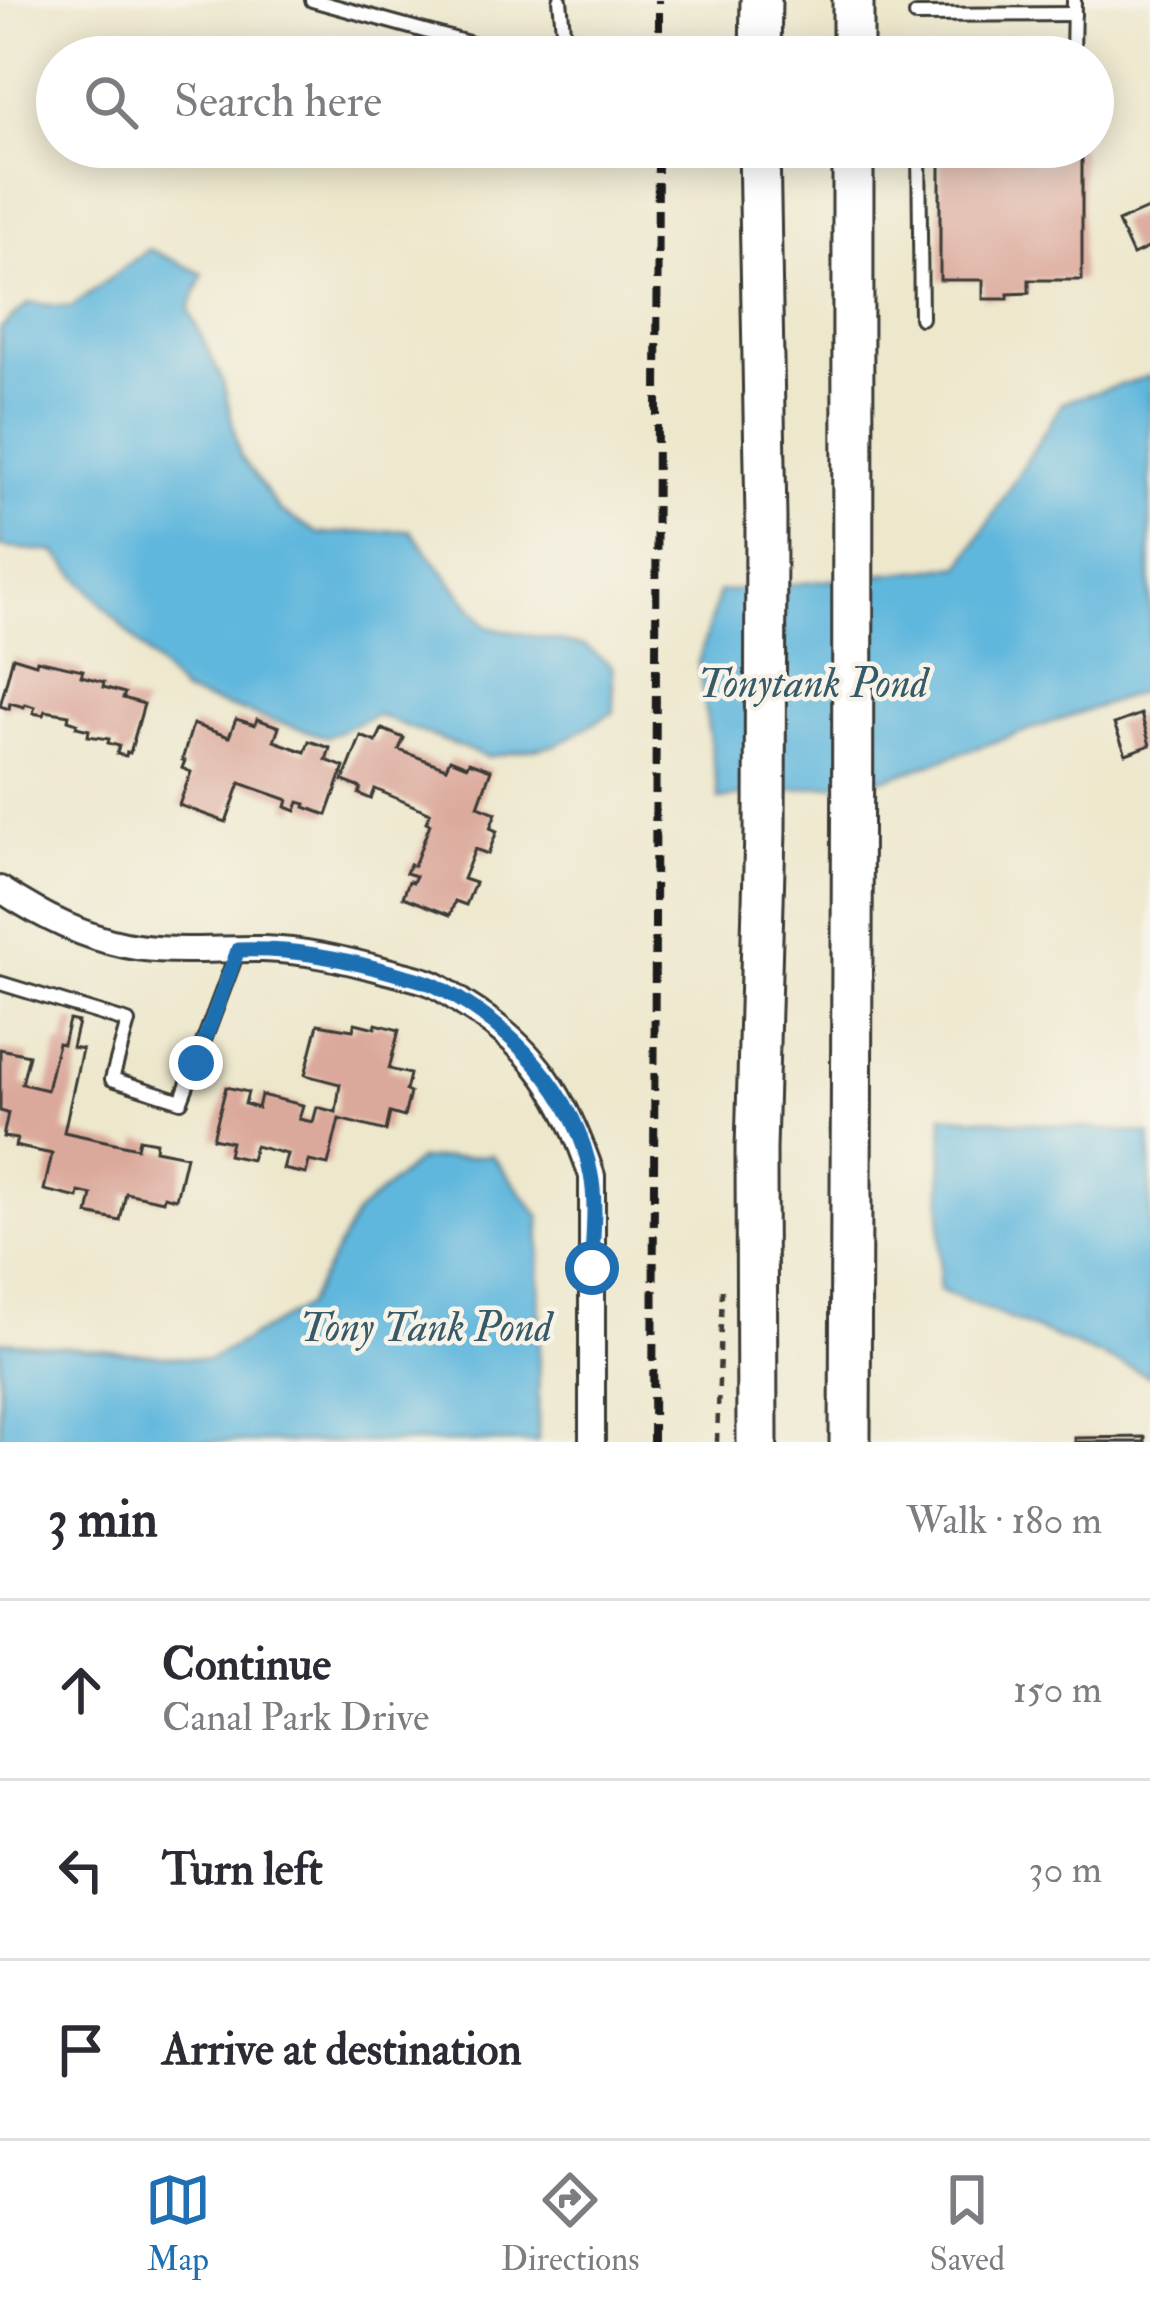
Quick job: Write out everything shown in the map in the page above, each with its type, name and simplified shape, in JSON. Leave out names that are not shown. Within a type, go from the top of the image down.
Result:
[{"type":"main road","points":[[760,0],[760,36]]},
{"type":"main road","points":[[853,0],[853,36]]},
{"type":"main road","points":[[758,1442],[756,1149],[765,832],[766,518],[759,168]]},
{"type":"main road","points":[[850,1442],[854,168]]},
{"type":"street","points":[[0,890],[84,933],[127,946],[328,955],[434,984],[515,1040],[558,1093],[592,1176],[592,1442]]},
{"type":"lane","points":[[312,0],[443,36]]},
{"type":"lane","points":[[560,0],[561,36]]},
{"type":"lane","points":[[916,15],[1074,7]]},
{"type":"lane","points":[[919,168],[920,318]]},
{"type":"lane","points":[[0,983],[128,1022],[112,1079],[182,1101],[238,950]]},
{"type":"water","points":[[149,249],[203,274],[189,310],[223,382],[240,456],[280,511],[319,534],[410,530],[487,627],[585,646],[612,666],[614,712],[556,745],[487,757],[377,715],[327,737],[183,693],[55,552],[0,547],[0,329],[29,303],[71,307]]},
{"type":"water","name":"Tonytank Pond","points":[[1150,376],[1150,689],[888,778],[719,799],[698,663],[719,592],[961,566],[1063,402]]},
{"type":"water","points":[[943,1115],[1150,1134],[1150,1376],[939,1290]]},
{"type":"water","name":"Tony Tank Pond","points":[[492,1155],[540,1217],[538,1442],[0,1442],[0,1341],[209,1360],[306,1306],[357,1213],[418,1160]]},
{"type":"building","points":[[940,168],[1082,168],[1082,280],[1029,280],[1029,293],[983,299],[983,280],[940,280]]},
{"type":"building","points":[[1150,208],[1150,247],[1133,255],[1118,222]]},
{"type":"building","points":[[13,657],[83,670],[81,676],[104,682],[103,687],[125,693],[123,698],[144,704],[130,753],[117,754],[119,746],[108,743],[109,739],[88,736],[89,730],[76,727],[69,715],[33,713],[35,707],[25,704],[10,703],[9,709],[0,706]]},
{"type":"building","points":[[1141,714],[1150,745],[1126,754],[1114,724]]},
{"type":"building","points":[[236,719],[255,725],[257,719],[279,727],[274,741],[305,752],[309,741],[330,748],[326,760],[344,767],[327,815],[299,802],[296,811],[286,807],[288,800],[240,783],[226,822],[179,805],[191,772],[182,768],[182,760],[193,724],[229,737]]},
{"type":"building","points":[[382,729],[404,738],[399,750],[446,768],[450,759],[491,770],[478,806],[496,813],[490,828],[497,831],[488,854],[475,849],[463,879],[475,883],[466,905],[455,901],[450,915],[403,897],[416,876],[406,873],[410,864],[414,866],[430,813],[375,789],[371,799],[359,794],[361,788],[343,781],[361,736],[376,742]]},
{"type":"building","points":[[69,1020],[78,1022],[72,1047],[82,1049],[64,1132],[137,1148],[139,1139],[156,1142],[155,1150],[186,1156],[176,1199],[126,1193],[120,1221],[88,1214],[92,1195],[79,1192],[78,1198],[44,1190],[52,1154],[15,1146],[17,1139],[3,1137],[8,1113],[0,1111],[0,1049],[29,1055],[22,1084],[47,1090]]},
{"type":"building","points":[[355,1023],[399,1030],[389,1069],[410,1074],[404,1117],[390,1113],[386,1131],[339,1119],[328,1165],[309,1161],[306,1174],[283,1169],[287,1154],[255,1146],[251,1160],[228,1155],[231,1142],[213,1138],[226,1087],[248,1092],[245,1104],[258,1108],[261,1095],[303,1105],[299,1119],[313,1122],[317,1107],[336,1112],[340,1084],[305,1075],[318,1024],[353,1030]]},
{"type":"building","points":[[1145,1437],[1145,1442],[1075,1442],[1075,1438]]},
{"type":"railway","points":[[659,0],[659,36]]},
{"type":"railway","points":[[653,1442],[658,168]]},
{"type":"route","points":[[196,1063],[238,950],[328,955],[434,984],[515,1040],[558,1093],[592,1176],[592,1268]]}]
